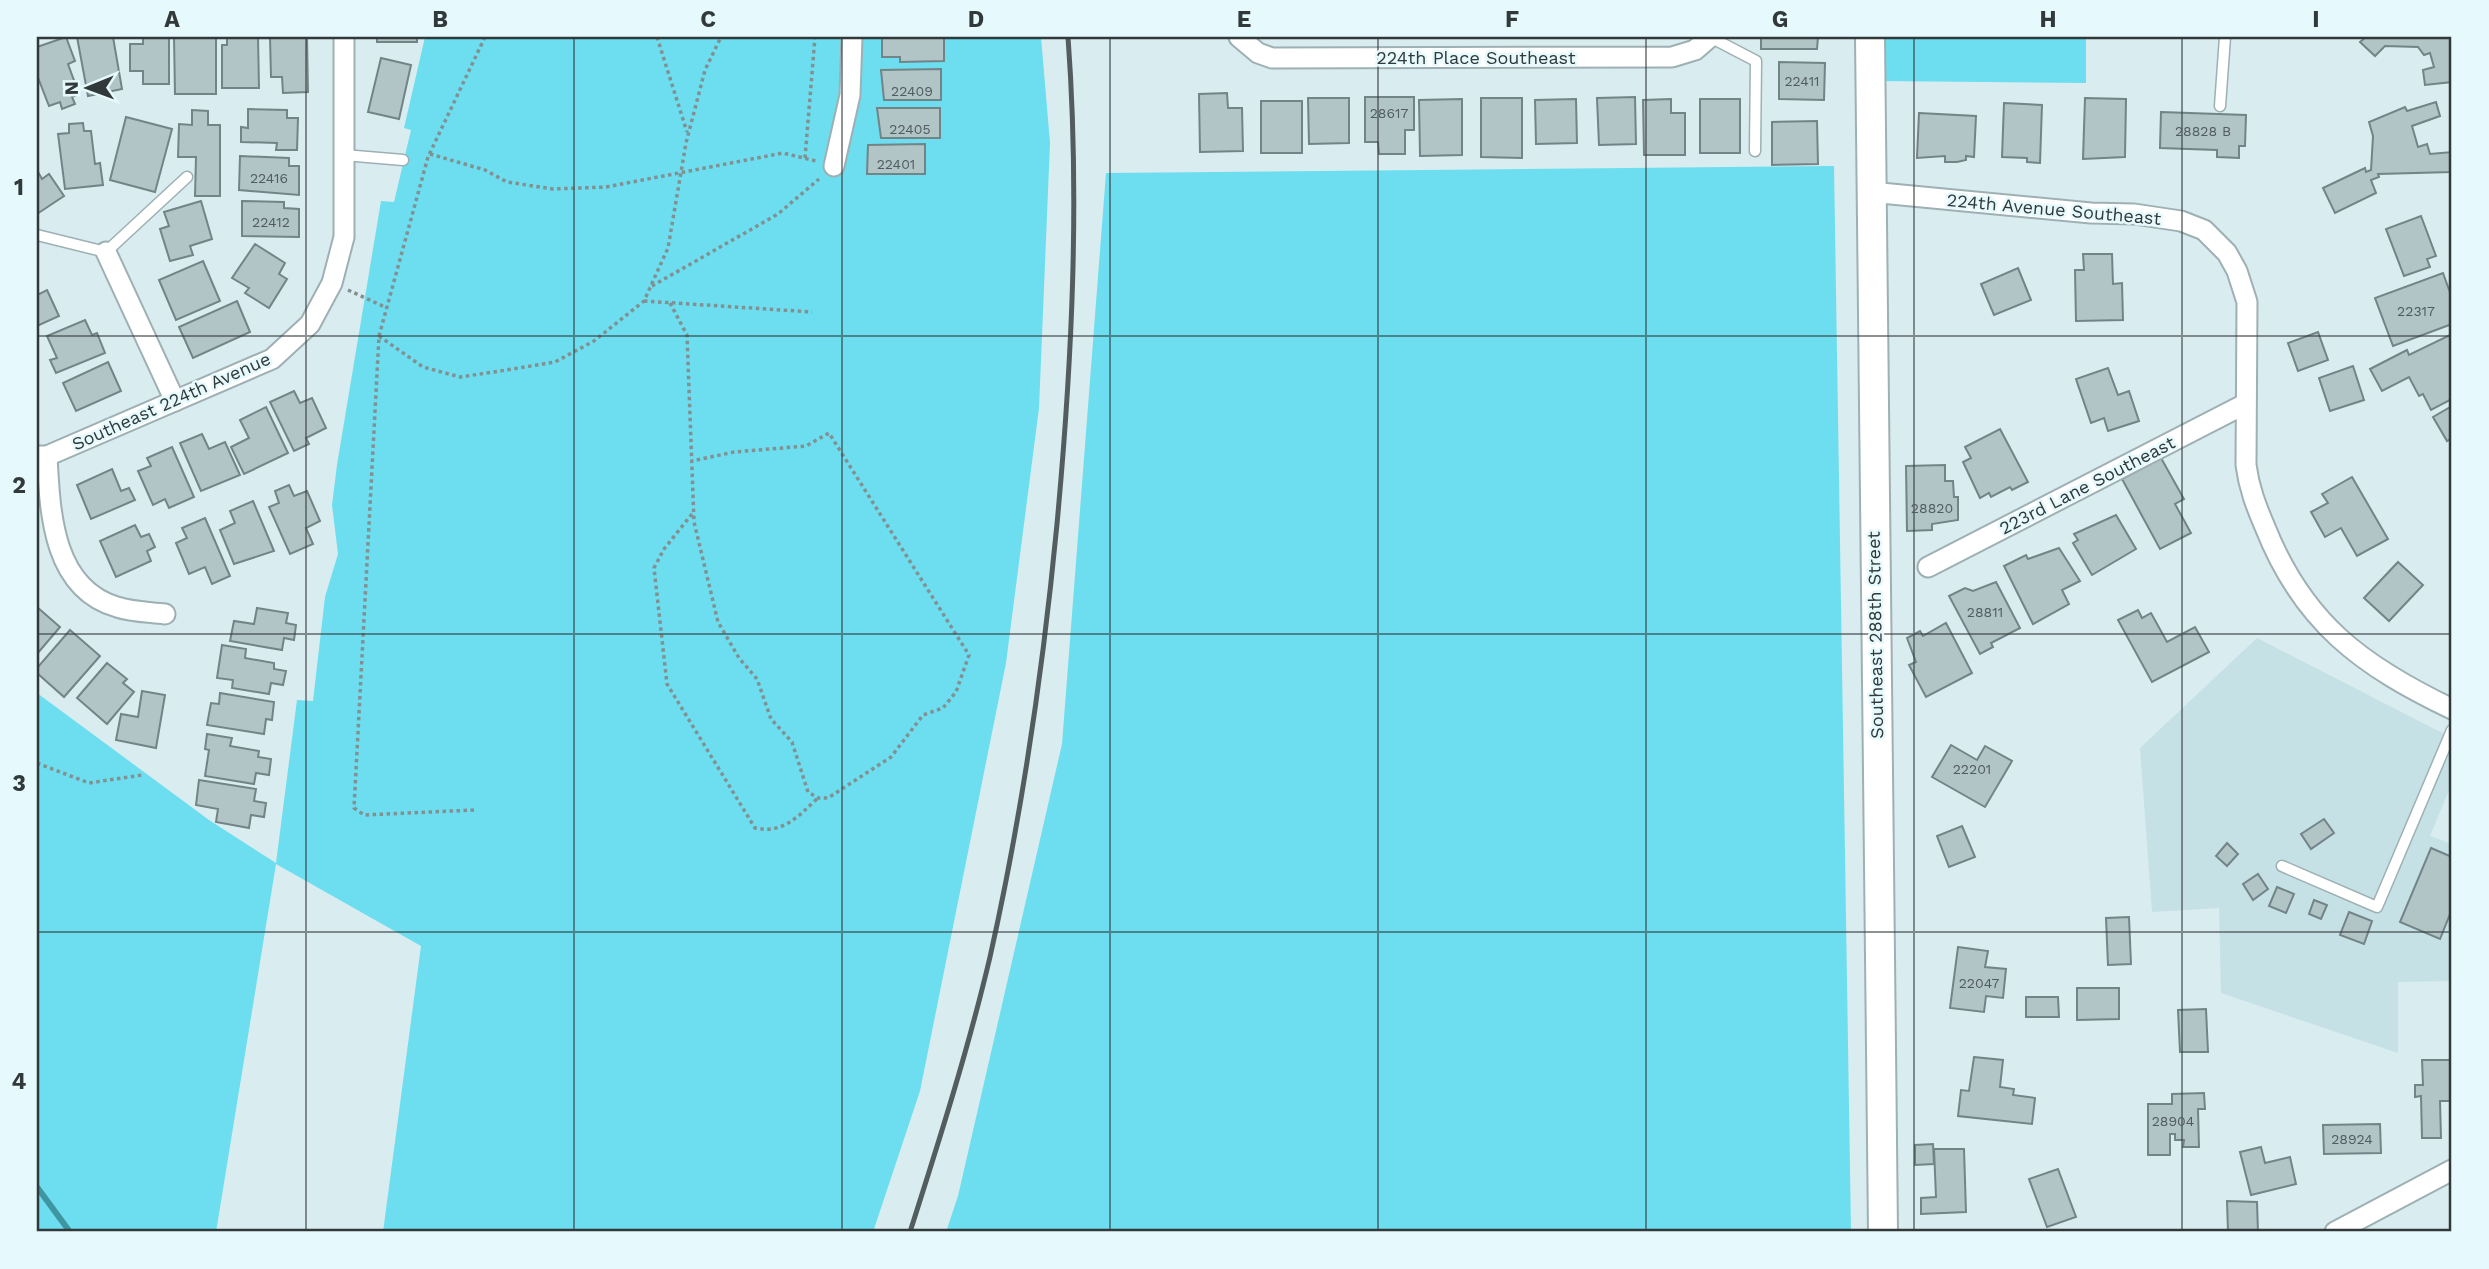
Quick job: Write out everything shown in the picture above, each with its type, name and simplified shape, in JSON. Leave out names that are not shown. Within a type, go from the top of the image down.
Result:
[{"type":"street","points":[[329,292],[344,237],[344,37]]},
{"type":"street","points":[[834,166],[850,95],[852,37]]},
{"type":"street","name":"224th Place Southeast","points":[[1240,38],[1258,53],[1272,58],[1658,57],[1695,50],[1710,37]]},
{"type":"street","name":"Southeast 288th Street","points":[[1870,37],[1883,1232]]},
{"type":"street","name":"224th Avenue Southeast","points":[[1870,192],[2091,213],[2134,214],[2181,221],[2204,230],[2227,253],[2237,271],[2247,302],[2245,404]]},
{"type":"street","points":[[106,252],[174,401]]},
{"type":"street","name":"Southeast 224th Avenue","points":[[42,456],[272,359],[310,324],[329,292]]},
{"type":"street","points":[[2245,404],[2244,446],[2249,487],[2273,547],[2306,606],[2334,634],[2403,686],[2452,709]]},
{"type":"street","name":"223rd Lane Southeast","points":[[1928,567],[2245,404]]},
{"type":"street","points":[[42,456],[54,536],[72,574],[99,600],[118,608],[165,614]]},
{"type":"street","points":[[2335,1232],[2452,1170]]},
{"type":"lane","points":[[1710,37],[1756,61],[1755,151]]},
{"type":"lane","points":[[2220,106],[2225,37]]},
{"type":"lane","points":[[344,155],[403,160]]},
{"type":"lane","points":[[37,235],[106,252],[187,177]]},
{"type":"lane","points":[[2282,866],[2377,907],[2452,730]]},
{"type":"path","points":[[474,810],[364,815],[354,808],[379,336],[430,155],[485,37]]},
{"type":"path","points":[[657,37],[688,134]]},
{"type":"path","points":[[379,336],[423,367],[460,377],[494,373],[555,362],[594,341],[644,301],[668,248],[688,134],[705,70],[721,37]]},
{"type":"path","points":[[805,158],[815,37]]},
{"type":"path","points":[[430,155],[485,170],[507,182],[553,189],[606,187],[783,153],[834,166]]},
{"type":"path","points":[[651,286],[778,214],[834,166]]},
{"type":"path","points":[[329,292],[387,308]]},
{"type":"path","points":[[644,301],[812,312]]},
{"type":"path","points":[[670,303],[687,335],[694,512],[718,622],[739,657],[757,679],[771,719],[792,742],[808,792],[818,798],[828,798],[891,757],[923,715],[938,712],[956,692],[969,655],[830,433],[806,446],[734,452],[692,461]]},
{"type":"path","points":[[694,512],[664,549],[654,568],[667,684],[755,828],[766,830],[788,826],[818,798]]},
{"type":"path","points":[[37,763],[89,783],[142,775]]},
{"type":"shaded area","points":[[425,37],[1041,37],[1050,143],[1039,408],[1006,663],[920,1091],[873,1232],[383,1232],[421,946],[276,864],[216,1232],[37,1232],[37,693],[209,820],[276,863],[297,700],[313,701],[325,597],[338,554],[332,505],[381,201],[394,202],[411,130],[404,128]]},
{"type":"shaded area","points":[[1879,37],[2086,37],[2086,83],[1879,81]]},
{"type":"shaded area","points":[[1834,166],[1851,1232],[946,1232],[958,1196],[1062,744],[1106,173]]},
{"type":"shaded area","points":[[2257,638],[2452,738],[2452,783],[2430,836],[2452,844],[2452,981],[2398,982],[2398,1053],[2221,993],[2219,908],[2152,912],[2140,748]]},
{"type":"building","points":[[66,37],[75,61],[68,64],[79,94],[72,97],[75,104],[62,109],[60,102],[49,106],[37,75],[37,47]]},
{"type":"building","points":[[77,37],[113,37],[122,89],[88,96]]},
{"type":"building","points":[[143,37],[169,37],[169,84],[143,84],[143,71],[130,71],[130,44],[143,44]]},
{"type":"building","points":[[174,37],[216,37],[216,94],[175,94]]},
{"type":"building","points":[[227,37],[258,37],[259,88],[222,88],[222,45],[227,45]]},
{"type":"building","points":[[270,37],[307,37],[308,92],[283,93],[282,77],[271,77]]},
{"type":"building","points":[[377,37],[417,37],[417,42],[377,42]]},
{"type":"building","points":[[882,37],[944,37],[944,61],[900,62],[900,57],[882,57]]},
{"type":"building","points":[[1761,37],[1818,37],[1817,49],[1761,49]]},
{"type":"building","points":[[2366,37],[2452,37],[2452,82],[2425,85],[2423,70],[2434,67],[2430,53],[2424,55],[2418,47],[2385,46],[2375,56],[2360,42]]},
{"type":"building","points":[[381,58],[411,65],[399,119],[368,112]]},
{"type":"building","points":[[1779,62],[1825,63],[1824,100],[1779,99]]},
{"type":"building","points":[[941,69],[941,100],[884,100],[881,70]]},
{"type":"building","points":[[1227,93],[1228,108],[1242,108],[1243,151],[1200,152],[1199,94]]},
{"type":"building","points":[[1365,97],[1414,97],[1414,130],[1405,130],[1405,154],[1379,154],[1378,142],[1365,142]]},
{"type":"building","points":[[1635,97],[1636,144],[1599,145],[1597,98]]},
{"type":"building","points":[[1308,98],[1349,98],[1349,143],[1309,144]]},
{"type":"building","points":[[1481,98],[1522,98],[1522,158],[1481,157]]},
{"type":"building","points":[[2085,98],[2126,99],[2125,157],[2083,159]]},
{"type":"building","points":[[1462,99],[1462,155],[1420,156],[1419,100]]},
{"type":"building","points":[[1576,99],[1577,143],[1536,144],[1535,100]]},
{"type":"building","points":[[1671,99],[1671,113],[1685,113],[1685,155],[1644,155],[1643,100]]},
{"type":"building","points":[[1700,99],[1740,99],[1740,153],[1700,153]]},
{"type":"building","points":[[1261,101],[1302,101],[1302,153],[1261,153]]},
{"type":"building","points":[[2436,102],[2440,116],[2412,126],[2418,147],[2427,144],[2430,154],[2452,152],[2452,172],[2378,174],[2379,177],[2371,180],[2376,193],[2335,213],[2323,188],[2365,168],[2366,172],[2371,170],[2373,136],[2369,122],[2405,107],[2407,111]]},
{"type":"building","points":[[2004,103],[2042,105],[2040,163],[2027,162],[2027,158],[2002,157]]},
{"type":"building","points":[[877,108],[940,108],[940,138],[881,138]]},
{"type":"building","points":[[248,109],[287,110],[287,118],[298,118],[297,150],[276,150],[277,143],[241,142],[241,127],[248,128]]},
{"type":"building","points":[[192,110],[208,111],[208,125],[220,125],[220,196],[195,196],[196,157],[178,157],[179,124],[192,125]]},
{"type":"building","points":[[2161,112],[2246,115],[2245,146],[2239,146],[2239,158],[2217,157],[2217,150],[2160,148]]},
{"type":"building","points":[[1919,113],[1976,116],[1974,157],[1966,156],[1966,160],[1957,162],[1945,162],[1945,156],[1917,158]]},
{"type":"building","points":[[126,117],[172,129],[155,192],[110,180]]},
{"type":"building","points":[[1817,121],[1818,164],[1772,165],[1772,122]]},
{"type":"building","points":[[83,123],[84,131],[91,131],[95,164],[100,163],[103,185],[65,189],[58,134],[69,133],[69,124]]},
{"type":"building","points":[[925,144],[925,174],[867,174],[868,145]]},
{"type":"building","points":[[240,156],[289,158],[289,166],[299,166],[299,195],[239,190]]},
{"type":"building","points":[[37,170],[42,179],[49,174],[64,196],[37,214]]},
{"type":"building","points":[[201,201],[212,239],[190,246],[193,255],[170,261],[160,229],[169,226],[164,212]]},
{"type":"building","points":[[242,201],[284,202],[284,208],[299,209],[299,237],[242,236]]},
{"type":"building","points":[[2421,216],[2436,256],[2427,259],[2430,267],[2404,276],[2386,229]]},
{"type":"building","points":[[255,244],[285,263],[279,274],[287,279],[269,308],[245,293],[249,288],[232,278]]},
{"type":"building","points":[[2083,254],[2112,254],[2113,284],[2122,283],[2123,320],[2076,321],[2075,270],[2084,270]]},
{"type":"building","points":[[203,261],[220,301],[176,320],[159,280]]},
{"type":"building","points":[[2018,268],[2031,300],[1994,315],[1981,284]]},
{"type":"building","points":[[2443,273],[2452,298],[2452,324],[2393,346],[2375,298]]},
{"type":"building","points":[[47,290],[59,316],[37,326],[37,295]]},
{"type":"building","points":[[237,301],[250,332],[193,358],[179,327]]},
{"type":"building","points":[[85,320],[92,335],[97,333],[105,353],[56,373],[50,360],[57,358],[47,336]]},
{"type":"building","points":[[2318,332],[2328,360],[2298,371],[2288,343]]},
{"type":"building","points":[[2452,334],[2452,399],[2431,410],[2423,394],[2419,396],[2409,377],[2382,391],[2370,369],[2407,350],[2409,355]]},
{"type":"building","points":[[108,362],[121,391],[76,411],[63,383]]},
{"type":"building","points":[[2353,366],[2364,400],[2330,411],[2319,378]]},
{"type":"building","points":[[2108,368],[2118,395],[2129,391],[2139,421],[2108,431],[2104,418],[2091,423],[2076,379]]},
{"type":"building","points":[[294,391],[300,403],[312,398],[326,428],[306,438],[309,444],[294,451],[270,402]]},
{"type":"building","points":[[2452,406],[2452,438],[2447,441],[2433,417]]},
{"type":"building","points":[[266,407],[288,453],[244,474],[231,447],[249,438],[240,420]]},
{"type":"building","points":[[2000,429],[2028,482],[2012,490],[2010,487],[1991,497],[1989,493],[1980,498],[1963,462],[1971,458],[1965,447]]},
{"type":"building","points":[[202,434],[209,449],[225,442],[240,475],[201,491],[180,443]]},
{"type":"building","points":[[172,447],[194,497],[169,508],[165,499],[153,505],[138,471],[151,466],[147,458]]},
{"type":"building","points":[[2161,458],[2184,499],[2175,504],[2191,533],[2160,549],[2122,479]]},
{"type":"building","points":[[1945,465],[1945,481],[1953,481],[1954,497],[1958,497],[1958,520],[1932,524],[1932,530],[1907,531],[1906,466]]},
{"type":"building","points":[[112,469],[121,491],[129,488],[135,500],[91,519],[77,485]]},
{"type":"building","points":[[2352,477],[2388,539],[2357,556],[2341,528],[2325,537],[2311,512],[2328,503],[2322,494]]},
{"type":"building","points":[[289,485],[294,496],[307,491],[320,521],[306,528],[313,544],[290,554],[269,507],[279,503],[275,491]]},
{"type":"building","points":[[253,501],[274,551],[234,564],[220,530],[235,523],[230,511]]},
{"type":"building","points":[[2116,515],[2136,549],[2092,575],[2073,543],[2078,540],[2074,534]]},
{"type":"building","points":[[205,518],[230,576],[212,584],[205,567],[189,574],[176,543],[187,538],[182,528]]},
{"type":"building","points":[[135,525],[141,537],[149,534],[155,547],[147,551],[151,561],[116,577],[100,541]]},
{"type":"building","points":[[2059,548],[2080,581],[2062,590],[2069,604],[2033,624],[2004,566],[2026,555],[2028,559]]},
{"type":"building","points":[[2398,562],[2423,585],[2389,621],[2364,598]]},
{"type":"building","points":[[1996,582],[2020,628],[1991,643],[1993,647],[1980,654],[1949,596],[1965,588],[1973,591]]},
{"type":"building","points":[[37,607],[60,627],[37,654]]},
{"type":"building","points":[[257,608],[288,613],[286,623],[296,625],[294,640],[284,638],[282,650],[230,641],[234,621],[254,624]]},
{"type":"building","points":[[2138,610],[2142,618],[2151,613],[2167,642],[2195,627],[2209,652],[2152,682],[2118,620]]},
{"type":"building","points":[[1946,623],[1972,673],[1926,697],[1909,665],[1916,662],[1907,638],[1920,631],[1923,636]]},
{"type":"building","points":[[70,630],[100,656],[64,697],[37,673],[37,668]]},
{"type":"building","points":[[222,645],[246,649],[245,658],[274,663],[274,669],[286,671],[283,685],[271,683],[269,694],[232,688],[233,680],[217,678]]},
{"type":"building","points":[[107,663],[127,679],[123,683],[134,692],[107,724],[77,698]]},
{"type":"building","points":[[142,691],[165,695],[156,748],[116,740],[121,714],[138,717]]},
{"type":"building","points":[[220,693],[274,702],[272,720],[266,719],[264,734],[207,725],[211,703],[219,704]]},
{"type":"building","points":[[207,734],[232,738],[230,746],[259,751],[258,757],[271,759],[269,775],[256,773],[254,784],[205,776],[209,750],[205,749]]},
{"type":"building","points":[[1951,745],[1977,760],[1985,746],[2012,761],[1985,807],[1932,777]]},
{"type":"building","points":[[199,780],[256,789],[254,801],[266,803],[264,817],[251,815],[249,828],[216,822],[218,809],[196,805]]},
{"type":"building","points":[[2324,819],[2334,833],[2311,849],[2301,834]]},
{"type":"building","points":[[1962,826],[1975,857],[1949,867],[1937,836]]},
{"type":"building","points":[[2227,843],[2238,854],[2227,866],[2216,856]]},
{"type":"building","points":[[2431,848],[2452,857],[2452,909],[2440,939],[2400,922]]},
{"type":"building","points":[[2258,874],[2268,889],[2253,900],[2243,884]]},
{"type":"building","points":[[2277,887],[2294,894],[2286,913],[2269,906]]},
{"type":"building","points":[[2314,900],[2327,905],[2321,919],[2309,914]]},
{"type":"building","points":[[2349,912],[2372,921],[2364,944],[2340,935]]},
{"type":"building","points":[[2129,917],[2131,964],[2108,965],[2106,918]]},
{"type":"building","points":[[1958,947],[1988,951],[1985,967],[2006,969],[2003,998],[1986,996],[1984,1012],[1950,1008]]},
{"type":"building","points":[[2077,988],[2119,988],[2119,1019],[2077,1020]]},
{"type":"building","points":[[2026,997],[2058,997],[2059,1017],[2026,1017]]},
{"type":"building","points":[[2206,1009],[2208,1052],[2180,1052],[2178,1010]]},
{"type":"building","points":[[1974,1057],[2003,1060],[2000,1087],[2014,1089],[2013,1095],[2035,1098],[2032,1124],[1958,1116],[1961,1090],[1969,1091]]},
{"type":"building","points":[[2422,1060],[2452,1060],[2452,1101],[2440,1101],[2441,1138],[2422,1138],[2421,1096],[2415,1097],[2415,1085],[2423,1085]]},
{"type":"building","points":[[2204,1093],[2205,1109],[2198,1109],[2199,1147],[2183,1147],[2184,1140],[2175,1140],[2175,1134],[2170,1134],[2170,1155],[2148,1155],[2148,1104],[2172,1104],[2172,1094]]},
{"type":"building","points":[[2380,1124],[2381,1153],[2324,1154],[2323,1125]]},
{"type":"building","points":[[1933,1144],[1934,1164],[1915,1165],[1915,1145]]},
{"type":"building","points":[[2261,1147],[2265,1163],[2290,1157],[2296,1184],[2251,1195],[2240,1152]]},
{"type":"building","points":[[1934,1149],[1964,1149],[1966,1212],[1921,1214],[1921,1198],[1936,1197]]},
{"type":"building","points":[[2058,1169],[2076,1217],[2047,1227],[2029,1179]]},
{"type":"building","points":[[2227,1201],[2257,1202],[2258,1232],[2228,1232]]},
{"type":"waterway","points":[[37,1187],[70,1232]]},
{"type":"railway","points":[[910,1232],[963,1061],[990,957],[1022,796],[1038,687],[1057,524],[1073,280],[1072,98],[1068,37]]}]
